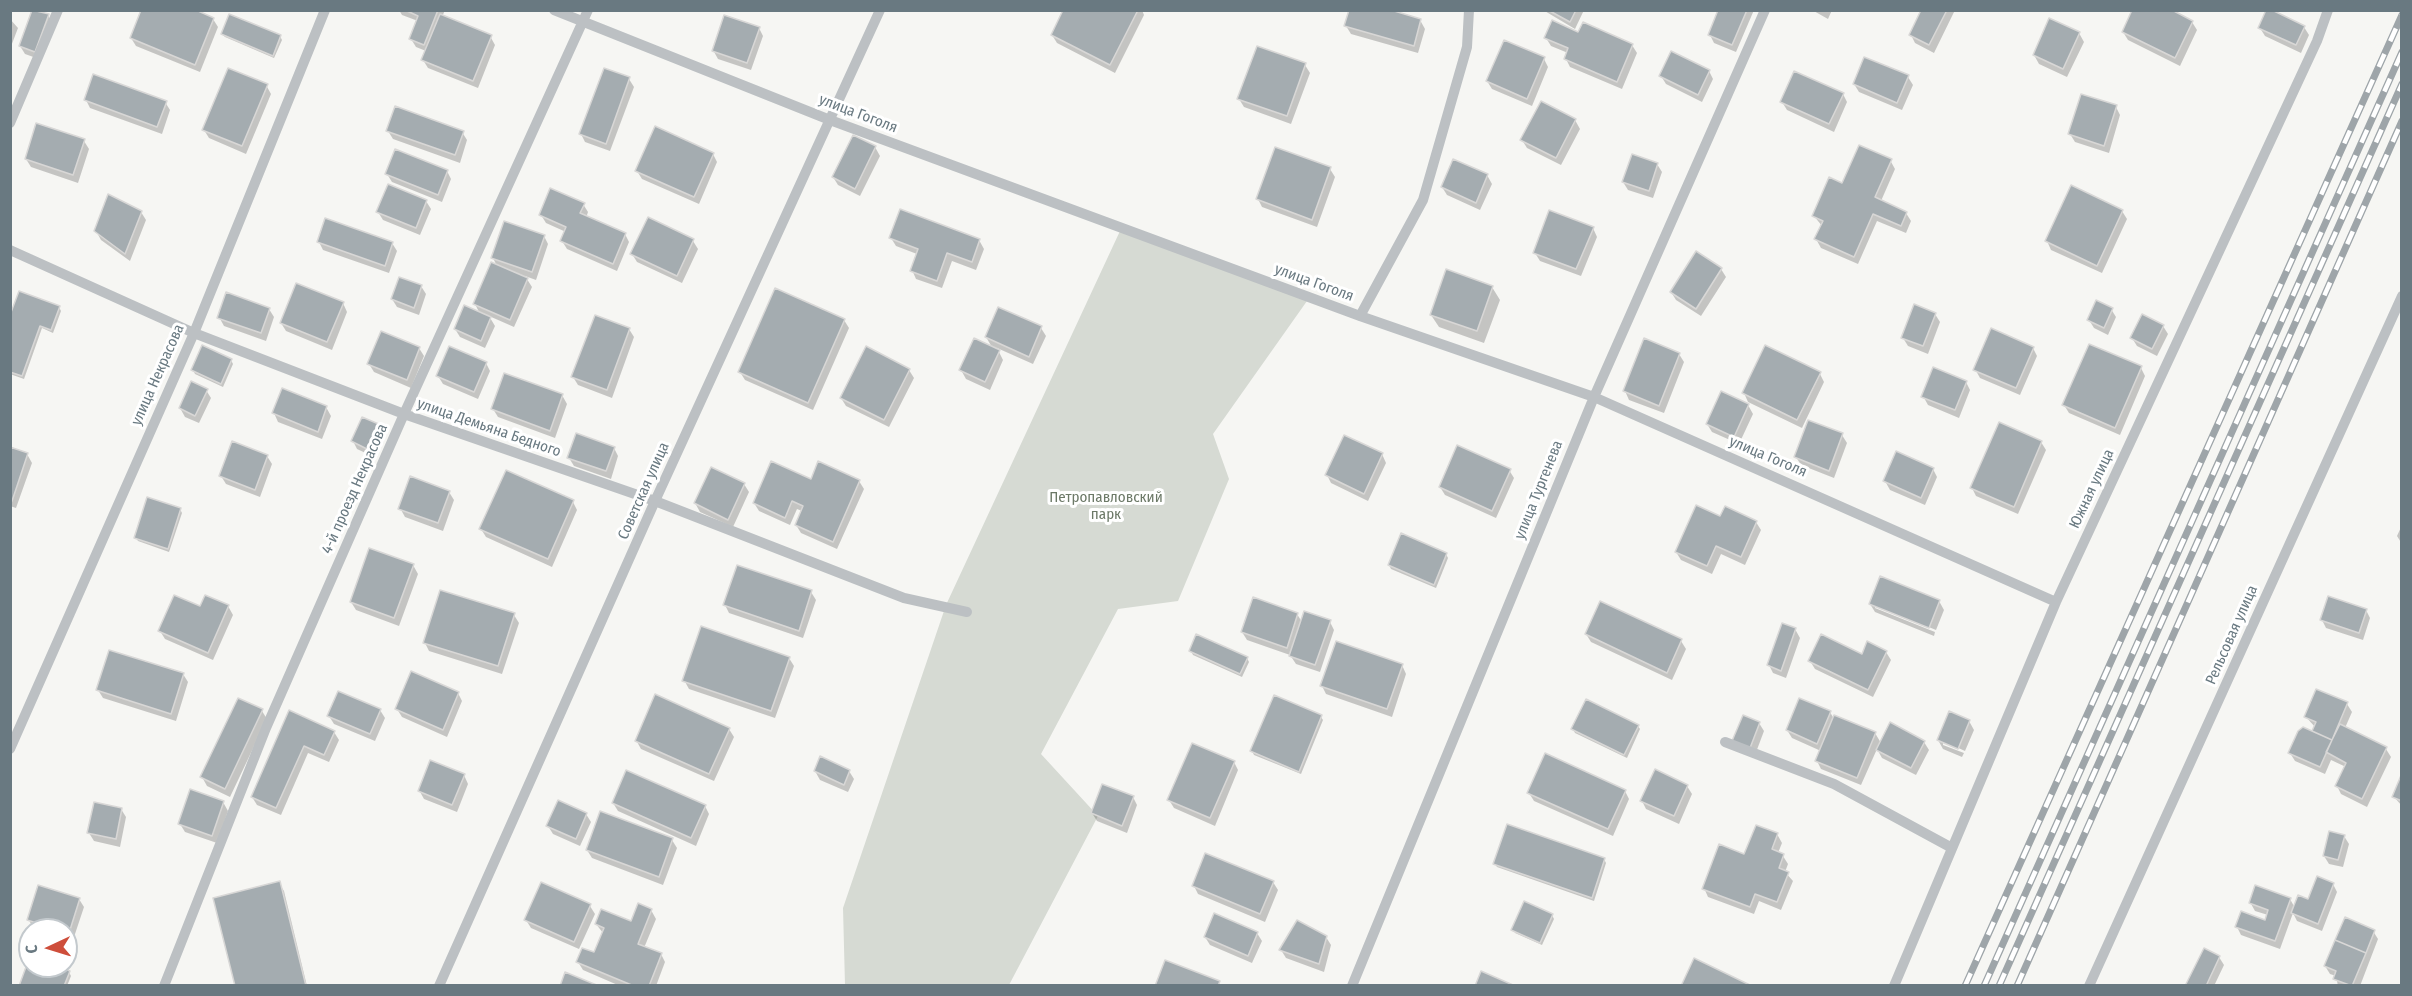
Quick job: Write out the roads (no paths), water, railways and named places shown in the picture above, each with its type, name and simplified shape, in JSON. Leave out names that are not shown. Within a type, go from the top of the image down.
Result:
[{"type":"street","points":[[10,123],[58,10]]},
{"type":"street","name":"улица Некрасова","points":[[10,749],[194,333],[325,10]]},
{"type":"street","name":"улица Гоголя","points":[[554,10],[830,120],[1360,316],[1594,397],[2056,602]]},
{"type":"street","name":"4-й проезд Некрасова","points":[[164,986],[266,728],[404,414],[588,10]]},
{"type":"street","name":"Советская улица","points":[[439,986],[655,501],[880,10]]},
{"type":"street","points":[[1360,316],[1423,200],[1467,47],[1469,10]]},
{"type":"street","name":"улица Тургенева","points":[[1352,986],[1594,397],[1765,10]]},
{"type":"street","name":"Южная улица","points":[[1894,986],[2056,602],[2316,42],[2328,10]]},
{"type":"street","name":"улица Демьяна Бедного","points":[[10,250],[194,333],[404,414],[655,501],[904,598],[967,612]]},
{"type":"street","name":"Рельсовая улица","points":[[2089,986],[2402,296]]},
{"type":"street","points":[[1725,742],[1834,784],[1952,848]]},
{"type":"railway","points":[[1965,986],[2402,15]]},
{"type":"railway","points":[[1984,986],[2402,52]]},
{"type":"railway","points":[[1999,986],[2402,84]]},
{"type":"railway","points":[[2017,986],[2402,121]]},
{"type":"park label","name":"Петропавловский парк","points":[[1106,506]]}]
